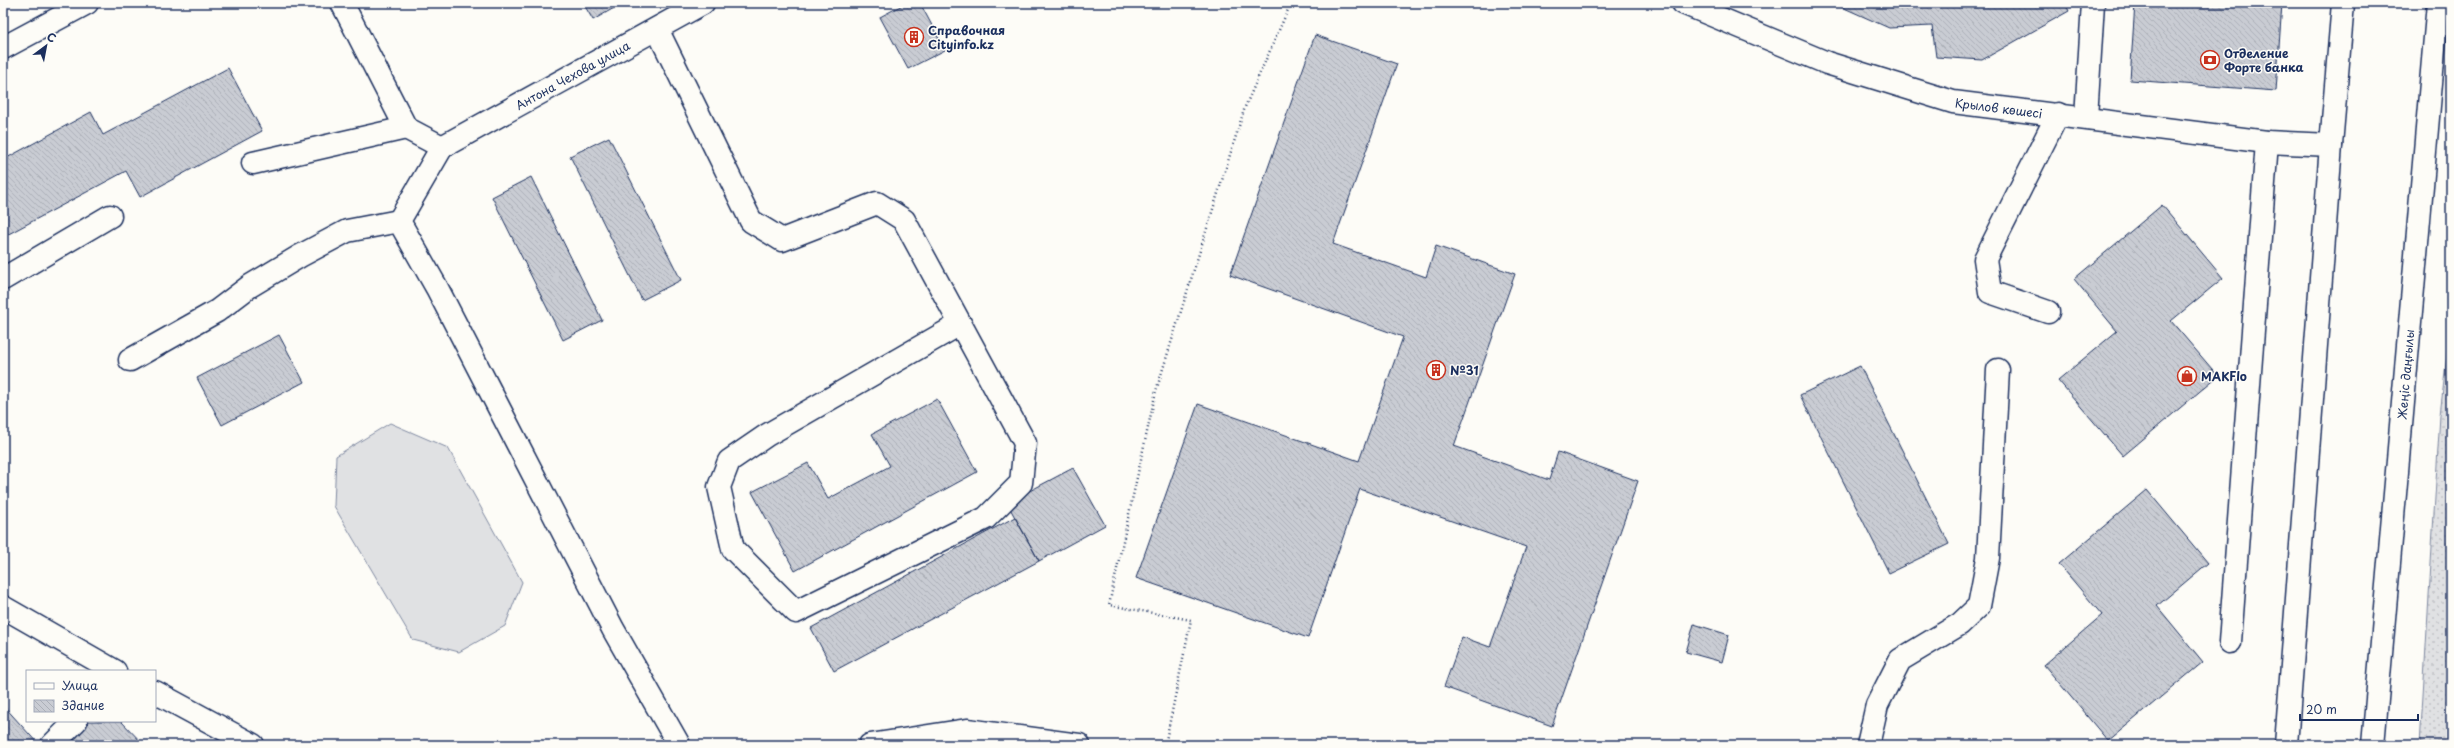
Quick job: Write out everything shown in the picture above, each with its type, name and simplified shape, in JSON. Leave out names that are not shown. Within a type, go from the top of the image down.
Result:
[{"type":"main road","points":[[3,48],[87,3]]},
{"type":"main road","points":[[130,360],[217,311],[250,286],[300,256],[340,235],[399,220],[442,147],[406,128],[342,3]]},
{"type":"main road","name":"Антона Чехова улица","points":[[442,147],[703,3]]},
{"type":"main road","name":"Крылов көшесі","points":[[1683,3],[1826,63],[1953,102],[2058,114],[2267,142],[2331,145]]},
{"type":"main road","points":[[2086,118],[2093,3]]},
{"type":"main road","points":[[2286,745],[2343,3]]},
{"type":"main road","name":"Жеңіс даңғылы","points":[[2373,745],[2444,25],[2438,3]]},
{"type":"main road","points":[[657,28],[751,221],[782,240],[877,203],[904,220],[1025,443],[1021,483],[986,518],[796,612],[733,549],[719,487],[729,461],[767,434],[960,324]]},
{"type":"main road","points":[[2048,312],[1990,292],[1985,259],[2058,114]]},
{"type":"main road","points":[[253,164],[406,128]]},
{"type":"main road","points":[[2230,642],[2267,142]]},
{"type":"main road","points":[[3,279],[110,216]]},
{"type":"main road","points":[[399,220],[437,288],[613,629],[679,745]]},
{"type":"main road","points":[[1868,745],[1877,705],[1900,660],[1960,624],[1979,606],[1988,558],[1998,370]]},
{"type":"main road","points":[[3,608],[113,670]]},
{"type":"main road","points":[[156,693],[253,745]]},
{"type":"main road","points":[[52,745],[75,722]]},
{"type":"main road","points":[[870,745],[967,730],[1079,745]]},
{"type":"path","points":[[1165,745],[1192,620],[1109,605],[1156,391],[1244,107],[1291,3]]},
{"type":"shaded area","points":[[2451,320],[2451,745],[2420,745],[2440,415]]},
{"type":"shaded area","points":[[390,423],[448,448],[522,582],[505,626],[459,652],[413,640],[334,506],[336,456]]},
{"type":"building","points":[[583,3],[623,3],[593,20]]},
{"type":"building","name":"Справочная Cityinfo.kz","points":[[906,3],[920,3],[945,50],[908,69],[880,17]]},
{"type":"building","points":[[1833,3],[2065,3],[2069,11],[1982,60],[1936,57],[1932,26],[1889,28]]},
{"type":"building","points":[[2135,3],[2282,3],[2276,91],[2130,80]]},
{"type":"building","name":"№31","points":[[1315,35],[1397,64],[1333,244],[1426,277],[1436,246],[1515,274],[1454,446],[1549,480],[1558,452],[1638,481],[1552,726],[1444,687],[1462,637],[1490,647],[1526,547],[1360,489],[1308,638],[1136,578],[1198,404],[1359,461],[1403,337],[1230,275]]},
{"type":"building","points":[[228,68],[262,131],[140,197],[126,171],[3,237],[3,160],[91,112],[103,135]]},
{"type":"building","points":[[609,137],[681,280],[642,300],[570,156]]},
{"type":"building","points":[[531,177],[602,320],[563,340],[492,197]]},
{"type":"building","points":[[2162,205],[2223,278],[2171,321],[2218,376],[2123,456],[2058,380],[2117,331],[2074,279]]},
{"type":"building","points":[[279,335],[304,382],[222,425],[197,378]]},
{"type":"building","points":[[1860,366],[1949,544],[1889,573],[1800,395]]},
{"type":"building","points":[[937,399],[977,472],[795,571],[752,492],[808,463],[828,499],[890,466],[872,434]]},
{"type":"building","points":[[1073,468],[1105,525],[1039,561],[1007,503]]},
{"type":"building","points":[[2147,490],[2208,563],[2157,606],[2203,662],[2108,741],[2044,665],[2102,615],[2059,564]]},
{"type":"building","points":[[1015,517],[1039,561],[834,671],[811,628]]},
{"type":"building","points":[[1694,624],[1729,635],[1722,662],[1686,652]]},
{"type":"building","points":[[3,705],[39,745],[3,745]]},
{"type":"building","points":[[88,722],[122,722],[144,745],[63,745]]},
{"type":"place","name":"Справочная Cityinfo.kz","points":[[914,37]]},
{"type":"place","name":"Отделение Форте банка","points":[[2210,60]]},
{"type":"place","name":"№31","points":[[1436,370]]},
{"type":"place","name":"MAKFlo","points":[[2187,376]]}]
